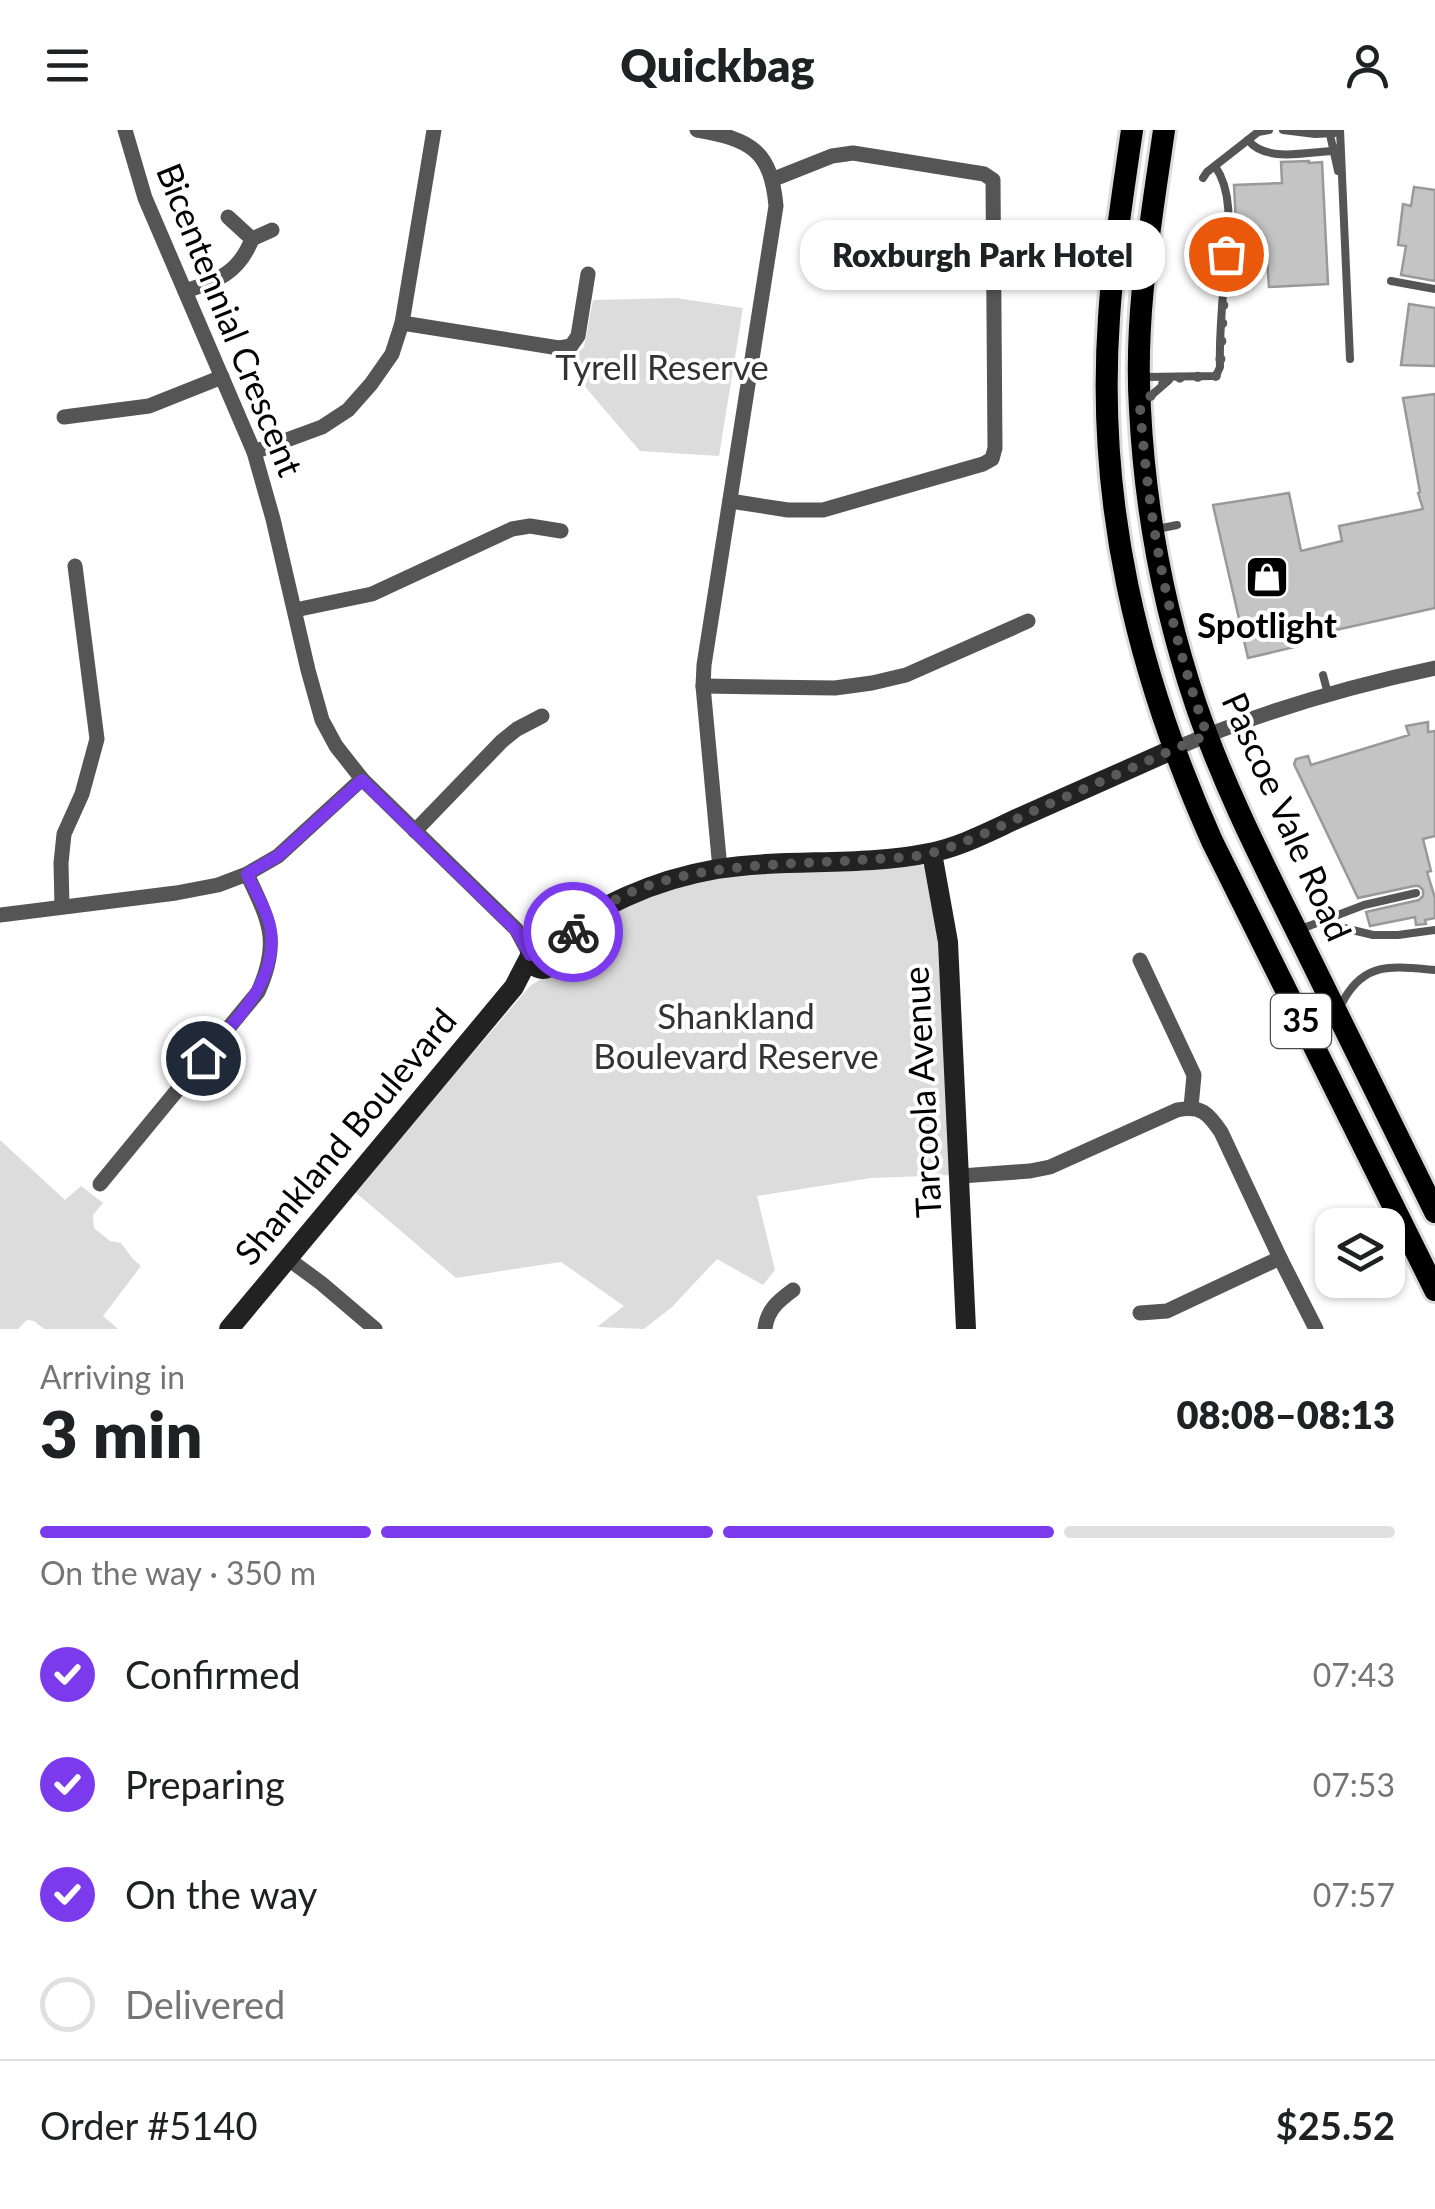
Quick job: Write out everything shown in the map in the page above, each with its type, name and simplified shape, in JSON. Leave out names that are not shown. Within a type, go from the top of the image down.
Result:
[{"type":"main road","points":[[1120,130],[1126,174]]},
{"type":"main road","name":"Pascoe Vale Road","points":[[1132,130],[1108,322],[1107,401],[1109,470],[1121,562],[1142,652],[1174,750],[1212,841],[1435,1290]]},
{"type":"main road","name":"Pascoe Vale Road","points":[[1164,130],[1142,291],[1139,377],[1153,530],[1175,637],[1236,807],[1435,1212]]},
{"type":"main road","points":[[1107,401],[1123,382],[1139,377]]},
{"type":"street","name":"Bicentennial Crescent","points":[[126,130],[145,198],[254,452],[322,720],[362,780],[541,953]]},
{"type":"street","points":[[254,452],[322,427],[348,410],[392,354],[402,323],[434,130]]},
{"type":"street","points":[[698,130],[728,135],[751,145],[774,179],[776,206],[704,666],[720,869]]},
{"type":"street","points":[[730,501],[788,510],[823,510],[984,464],[992,458],[995,448],[994,180],[984,174],[853,153],[832,156],[774,179]]},
{"type":"street","points":[[228,216],[252,239]]},
{"type":"street","points":[[185,291],[216,281],[232,270],[252,239],[272,230]]},
{"type":"street","points":[[402,323],[560,348],[571,346],[578,336],[588,274]]},
{"type":"street","points":[[64,417],[149,406],[222,376]]},
{"type":"street","points":[[295,610],[372,594],[512,529],[530,526],[561,531]]},
{"type":"street","points":[[62,906],[64,834],[82,794],[97,740],[75,566]]},
{"type":"street","points":[[703,686],[836,688],[872,684],[906,676],[1028,621]]},
{"type":"street","points":[[1174,750],[1230,725],[1328,694],[1435,668]]},
{"type":"street","points":[[415,831],[502,741],[542,716]]},
{"type":"street","name":"Shankland Boulevard","points":[[228,1329],[541,953],[588,916],[626,895],[668,880],[720,869],[932,853],[1174,750]]},
{"type":"street","points":[[0,915],[218,885],[278,856],[362,780]]},
{"type":"street","name":"Tarcoola Avenue","points":[[932,853],[948,942],[966,1329]]},
{"type":"street","points":[[100,1184],[258,992],[270,959],[272,930],[247,874]]},
{"type":"street","points":[[1139,957],[1194,1075],[1192,1107]]},
{"type":"street","points":[[961,1176],[1050,1167],[1177,1110],[1202,1110],[1221,1132],[1316,1329]]},
{"type":"street","points":[[288,1258],[375,1329]]},
{"type":"street","points":[[1139,1312],[1167,1311],[1280,1258]]},
{"type":"street","points":[[765,1329],[771,1309],[795,1289]]},
{"type":"lane","points":[[1204,178],[1258,132],[1268,130]]},
{"type":"lane","points":[[1284,130],[1334,131],[1342,185],[1350,359]]},
{"type":"lane","points":[[1248,140],[1255,149],[1273,154],[1337,149]]},
{"type":"lane","points":[[1139,377],[1216,376],[1220,367],[1229,230],[1226,189],[1215,166]]},
{"type":"lane","points":[[1391,281],[1435,289]]},
{"type":"lane","points":[[1140,407],[1173,378]]},
{"type":"lane","points":[[1153,530],[1177,525]]},
{"type":"lane","points":[[1323,675],[1328,694]]},
{"type":"lane","points":[[1296,931],[1364,906],[1416,894]]},
{"type":"lane","points":[[1320,922],[1373,935],[1435,930]]},
{"type":"lane","points":[[1337,1014],[1351,987],[1370,972],[1399,966],[1435,970]]},
{"type":"green space","name":"Tyrell Reserve","points":[[676,298],[743,308],[719,456],[640,451],[581,382],[573,357],[584,347],[593,300]]},
{"type":"green space","name":"Shankland Boulevard Reserve","points":[[913,862],[929,872],[942,943],[954,1175],[871,1178],[757,1196],[775,1270],[763,1285],[717,1259],[672,1307],[644,1329],[597,1327],[624,1306],[561,1262],[456,1278],[354,1191],[531,985],[556,971],[566,950],[598,922],[632,901],[670,887],[718,878]]},
{"type":"green space","points":[[0,1140],[65,1200],[81,1186],[103,1203],[93,1215],[94,1228],[110,1241],[121,1243],[141,1266],[103,1316],[118,1329],[44,1329],[27,1320],[18,1329],[0,1329]]},
{"type":"building","points":[[1281,162],[1322,162],[1328,284],[1269,287],[1267,260],[1246,242],[1237,243],[1234,185],[1282,183]]},
{"type":"building","points":[[1414,187],[1435,190],[1435,281],[1401,275],[1406,246],[1398,245],[1403,204],[1411,206]]},
{"type":"building","points":[[1409,304],[1435,308],[1435,366],[1401,365]]},
{"type":"building","points":[[1435,394],[1435,608],[1295,639],[1299,646],[1248,658],[1213,505],[1289,493],[1301,551],[1342,541],[1339,526],[1423,509],[1403,398]]},
{"type":"building","points":[[1428,722],[1428,732],[1435,731],[1435,836],[1423,839],[1431,871],[1427,872],[1435,898],[1435,918],[1425,920],[1426,924],[1416,925],[1415,917],[1370,926],[1366,912],[1419,900],[1423,890],[1414,886],[1358,898],[1294,764],[1296,759],[1308,756],[1311,765],[1409,735],[1406,726]]},
{"type":"way so far","points":[[573,932],[588,916],[626,895],[668,880],[720,869],[932,853],[1207,735],[1175,637],[1160,568],[1147,491],[1140,407],[1173,378],[1216,376],[1220,367],[1226,254]]},
{"type":"place","name":"Roxburgh Park Hotel","points":[[1226,254]]},
{"type":"place","name":"Spotlight","points":[[1267,577]]},
{"type":"route","points":[[203,1058],[258,992],[270,959],[272,930],[247,874],[278,856],[362,780],[516,930],[530,955],[542,943],[550,944],[556,954],[573,932]]}]
